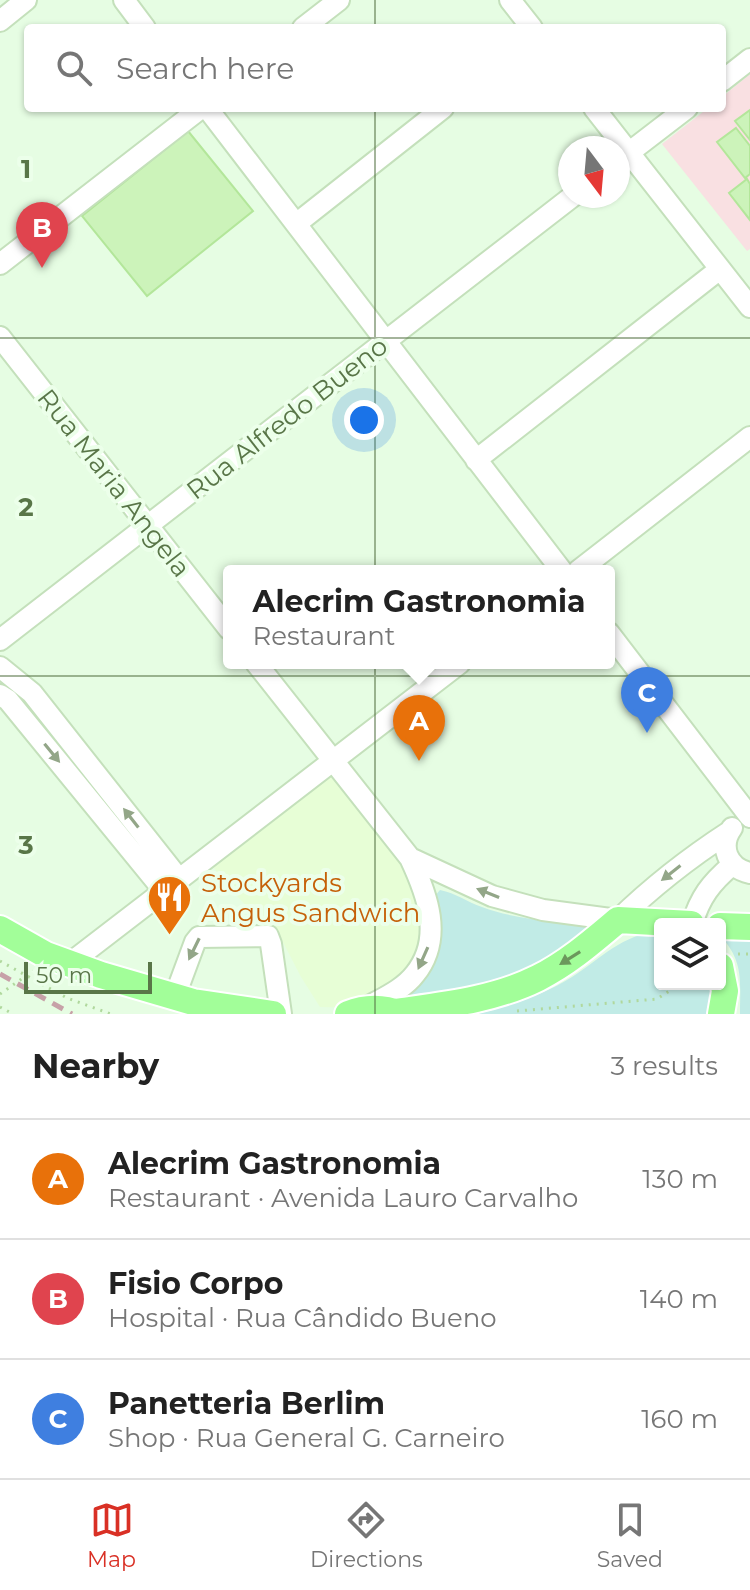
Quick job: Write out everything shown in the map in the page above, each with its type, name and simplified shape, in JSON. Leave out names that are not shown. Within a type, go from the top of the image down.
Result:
[{"type":"main road","points":[[356,1011],[397,1013],[502,993],[527,983],[582,951],[618,920],[654,922]]},
{"type":"main road","points":[[0,929],[57,959],[193,1002],[273,1014]]},
{"type":"main road","points":[[721,1014],[725,990]]},
{"type":"street","points":[[0,21],[26,0]]},
{"type":"street","points":[[124,0],[142,24]]},
{"type":"street","points":[[308,24],[339,0]]},
{"type":"street","points":[[510,0],[529,24]]},
{"type":"street","points":[[726,78],[750,59]]},
{"type":"street","points":[[0,264],[199,112]]},
{"type":"street","points":[[207,112],[557,565]]},
{"type":"street","points":[[296,224],[438,112]]},
{"type":"street","points":[[596,112],[611,136]]},
{"type":"street","points":[[630,152],[682,112]]},
{"type":"street","points":[[630,164],[750,307]]},
{"type":"street","name":"Rua Alfredo Bueno","points":[[0,640],[558,208]]},
{"type":"street","points":[[476,460],[720,269]]},
{"type":"street","name":"Rua Maria Angela","points":[[0,337],[223,621]]},
{"type":"street","points":[[586,565],[750,437]]},
{"type":"street","points":[[410,858],[492,896],[543,910],[618,920],[699,851],[750,818],[615,641]]},
{"type":"street","points":[[0,667],[32,693],[172,885]]},
{"type":"street","points":[[261,669],[410,858],[427,893],[432,924],[428,951],[415,975],[396,990],[356,1011]]},
{"type":"street","points":[[57,959],[172,885],[452,669]]},
{"type":"street","points":[[0,695],[8,700],[172,885]]},
{"type":"street","points":[[694,918],[698,903],[712,882],[745,871],[725,852],[729,832]]},
{"type":"street","points":[[175,996],[199,937],[268,936],[281,1014]]},
{"type":"path","points":[[0,994],[43,963],[57,959]]},
{"type":"path","points":[[0,961],[67,998],[111,1014]]},
{"type":"path","points":[[514,1011],[649,1000],[672,990]]},
{"type":"path","points":[[0,1007],[13,1014]]},
{"type":"shaded area","points":[[750,74],[750,249],[747,251],[662,144],[703,112],[726,112],[726,94]]},
{"type":"shaded area","points":[[330,773],[410,858],[431,925],[412,973],[363,1008],[320,1007],[284,944],[229,888],[211,864]]},
{"type":"shaded area","points":[[440,890],[508,915],[590,924],[548,958],[502,979],[452,991],[399,997],[434,953],[439,930],[434,897]]},
{"type":"shaded area","points":[[654,932],[654,990],[714,990],[712,1014],[477,1014],[514,1004],[550,989],[623,942]]},
{"type":"shaded area","points":[[726,935],[750,935],[750,1014],[740,1014],[737,963]]},
{"type":"building","points":[[750,110],[750,140],[735,121]]},
{"type":"building","points":[[736,128],[750,146],[750,174],[745,178],[717,142]]},
{"type":"building","points":[[188,131],[253,211],[147,296],[82,216]]},
{"type":"building","points":[[747,179],[750,184],[750,220],[729,193]]},
{"type":"railway","points":[[0,974],[72,1014]]},
{"type":"place","name":"Fisio Corpo","points":[[42,268]]},
{"type":"place","name":"Panetteria Berlim","points":[[647,733]]},
{"type":"place","name":"Alecrim Gastronomia","points":[[419,761]]},
{"type":"place","name":"Stockyards Angus Sandwich","points":[[170,937]]}]
